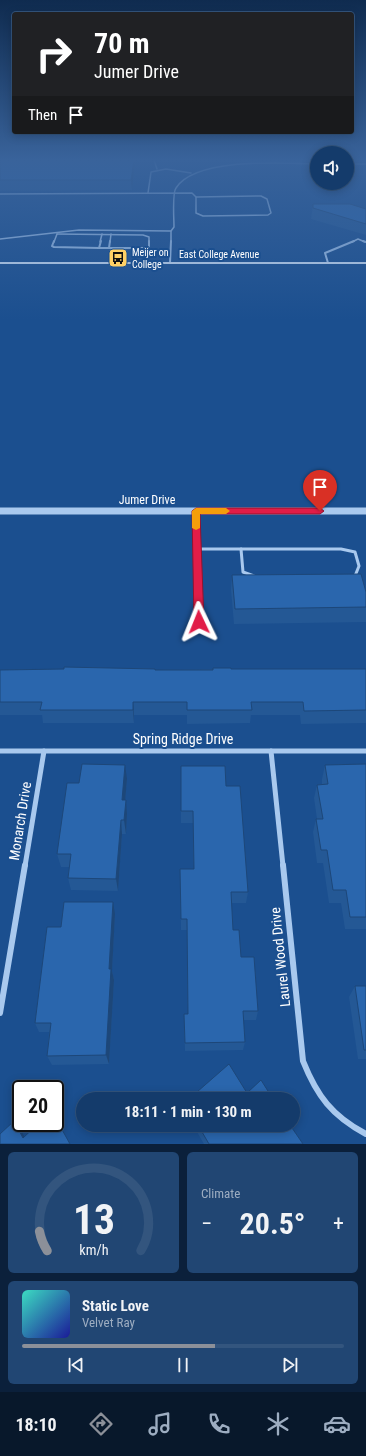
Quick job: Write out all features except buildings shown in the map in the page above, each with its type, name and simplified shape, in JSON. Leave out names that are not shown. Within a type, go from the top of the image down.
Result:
[{"type":"main road","name":"East College Avenue","points":[[0,263],[366,264]]},
{"type":"street","name":"Jumer Drive","points":[[0,511],[366,511]]},
{"type":"street","name":"Spring Ridge Drive","points":[[0,751],[366,751]]},
{"type":"street","name":"Monarch Drive","points":[[0,1013],[44,751]]},
{"type":"street","name":"Laurel Wood Drive","points":[[271,751],[303,1061],[312,1086],[327,1107],[348,1126],[366,1134]]},
{"type":"lane","points":[[170,263],[171,231],[174,227],[174,213]]},
{"type":"lane","points":[[196,213],[203,216],[268,215],[270,213]]},
{"type":"lane","points":[[0,239],[103,230],[171,231]]},
{"type":"lane","points":[[99,248],[103,230]]},
{"type":"lane","points":[[57,233],[143,235],[149,237],[149,248],[54,247],[52,246],[57,233]]},
{"type":"lane","points":[[109,248],[111,234]]},
{"type":"lane","points":[[328,263],[325,253],[358,239],[366,242]]},
{"type":"lane","points":[[196,511],[199,622]]},
{"type":"lane","points":[[197,549],[341,549],[355,552],[360,566],[355,577],[347,577]]},
{"type":"lane","points":[[241,549],[243,572],[255,577],[262,577]]},
{"type":"slow traffic","points":[[196,528],[196,511],[226,511]]},
{"type":"place","name":"Meijer on College","points":[[118,258]]},
{"type":"route","points":[[199,622],[196,511],[320,511]]}]
